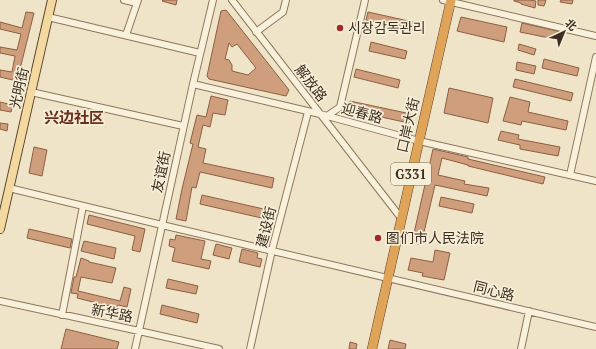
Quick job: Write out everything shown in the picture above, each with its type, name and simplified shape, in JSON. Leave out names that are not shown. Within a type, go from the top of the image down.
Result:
[{"type":"highway","name":"口岸大街","points":[[372,349],[419,141],[448,1]]},
{"type":"main road","name":"光明街","points":[[0,228],[52,0]]},
{"type":"street","points":[[124,0],[137,2],[126,35]]},
{"type":"street","name":"友谊街","points":[[135,349],[183,126],[213,0]]},
{"type":"street","name":"解放路","points":[[232,0],[401,218]]},
{"type":"street","points":[[256,32],[283,12],[286,0]]},
{"type":"street","points":[[328,116],[340,107],[365,0]]},
{"type":"street","points":[[448,1],[596,36]]},
{"type":"street","points":[[48,17],[200,52]]},
{"type":"street","points":[[570,175],[596,57]]},
{"type":"street","name":"迎春路","points":[[193,84],[328,116],[419,141],[596,181]]},
{"type":"street","points":[[31,92],[183,126]]},
{"type":"street","name":"建设街","points":[[250,349],[272,250],[308,112]]},
{"type":"street","points":[[9,188],[162,225]]},
{"type":"street","points":[[62,315],[83,206]]},
{"type":"street","name":"同心路","points":[[162,225],[596,326]]},
{"type":"street","name":"新华路","points":[[0,302],[219,349]]},
{"type":"street","points":[[521,349],[529,311]]},
{"type":"building","points":[[177,0],[176,5],[162,1]]},
{"type":"building","points":[[514,0],[536,1],[535,8],[521,4]]},
{"type":"building","points":[[538,0],[546,0],[544,6],[538,5]]},
{"type":"building","points":[[561,0],[573,0],[572,4],[560,2]]},
{"type":"building","points":[[226,10],[289,90],[286,96],[209,79],[207,76],[221,11]],"holes":[[[229,43],[232,47],[237,44],[256,68],[248,75],[232,71],[232,65],[229,60],[225,59]]]},
{"type":"building","points":[[26,12],[34,13],[17,81],[0,77],[0,70],[12,72],[15,56],[0,53],[0,47],[17,50],[21,34],[0,29],[0,22],[22,28]]},
{"type":"building","points":[[368,12],[413,22],[412,31],[366,20]]},
{"type":"building","points":[[461,17],[507,27],[504,42],[457,31]]},
{"type":"building","points":[[522,23],[561,32],[559,40],[520,32]]},
{"type":"building","points":[[371,42],[407,51],[405,59],[369,51]]},
{"type":"building","points":[[519,44],[536,49],[534,55],[518,50]]},
{"type":"building","points":[[544,59],[579,68],[577,76],[542,68]]},
{"type":"building","points":[[517,62],[536,66],[534,74],[516,70]]},
{"type":"building","points":[[356,69],[400,80],[398,88],[354,77]]},
{"type":"building","points":[[515,79],[573,93],[571,101],[513,87]]},
{"type":"building","points":[[449,88],[493,98],[488,123],[444,113]]},
{"type":"building","points":[[211,96],[228,100],[225,115],[213,113],[210,127],[203,125],[198,147],[206,149],[203,163],[274,178],[272,188],[200,172],[196,188],[192,187],[186,221],[176,219],[193,144],[190,143],[197,115],[206,117]]},
{"type":"building","points":[[510,97],[530,102],[528,112],[568,121],[566,130],[522,121],[521,125],[503,121]]},
{"type":"building","points":[[350,101],[411,114],[409,123],[348,110]]},
{"type":"building","points":[[0,102],[13,105],[11,112],[0,110]]},
{"type":"building","points":[[0,123],[8,124],[7,131],[0,129]]},
{"type":"building","points":[[501,131],[519,135],[518,139],[560,147],[558,156],[520,149],[520,145],[498,140]]},
{"type":"building","points":[[34,147],[47,150],[42,176],[29,173]]},
{"type":"building","points":[[433,149],[468,157],[468,159],[545,177],[543,184],[468,166],[442,158],[438,175],[465,181],[464,184],[489,188],[487,196],[435,185],[421,245],[412,242]]},
{"type":"building","points":[[202,195],[268,210],[266,219],[200,204]]},
{"type":"building","points":[[441,197],[474,204],[472,213],[439,206]]},
{"type":"building","points":[[89,215],[145,229],[140,252],[132,250],[135,236],[87,224]]},
{"type":"building","points":[[29,229],[72,239],[70,248],[27,238]]},
{"type":"building","points":[[176,235],[205,241],[201,259],[211,261],[209,269],[172,261],[175,248],[169,246],[170,239],[175,240]]},
{"type":"building","points":[[84,241],[116,248],[114,259],[81,251]]},
{"type":"building","points":[[216,244],[232,248],[229,259],[213,255]]},
{"type":"building","points":[[242,249],[258,253],[257,258],[262,259],[260,267],[239,262]]},
{"type":"building","points":[[435,250],[450,253],[444,280],[422,276],[423,273],[408,270],[411,258],[433,262]]},
{"type":"building","points":[[81,258],[89,262],[116,268],[112,283],[81,277],[78,291],[120,301],[124,287],[131,289],[127,307],[118,305],[117,308],[77,298],[78,294],[71,293],[74,277],[76,277]]},
{"type":"building","points":[[168,279],[198,286],[196,294],[166,288]]},
{"type":"building","points":[[162,305],[199,314],[197,323],[160,314]]},
{"type":"building","points":[[66,329],[119,342],[117,349],[61,349]]},
{"type":"building","points":[[390,340],[406,344],[405,349],[388,349]]},
{"type":"building","points":[[350,342],[357,344],[356,349],[349,349]]},
{"type":"place","name":"시장감독관리","points":[[340,28]]},
{"type":"place","name":"图们市人民法院","points":[[378,238]]},
{"type":"district","name":"兴边社区","points":[[74,118]]}]
